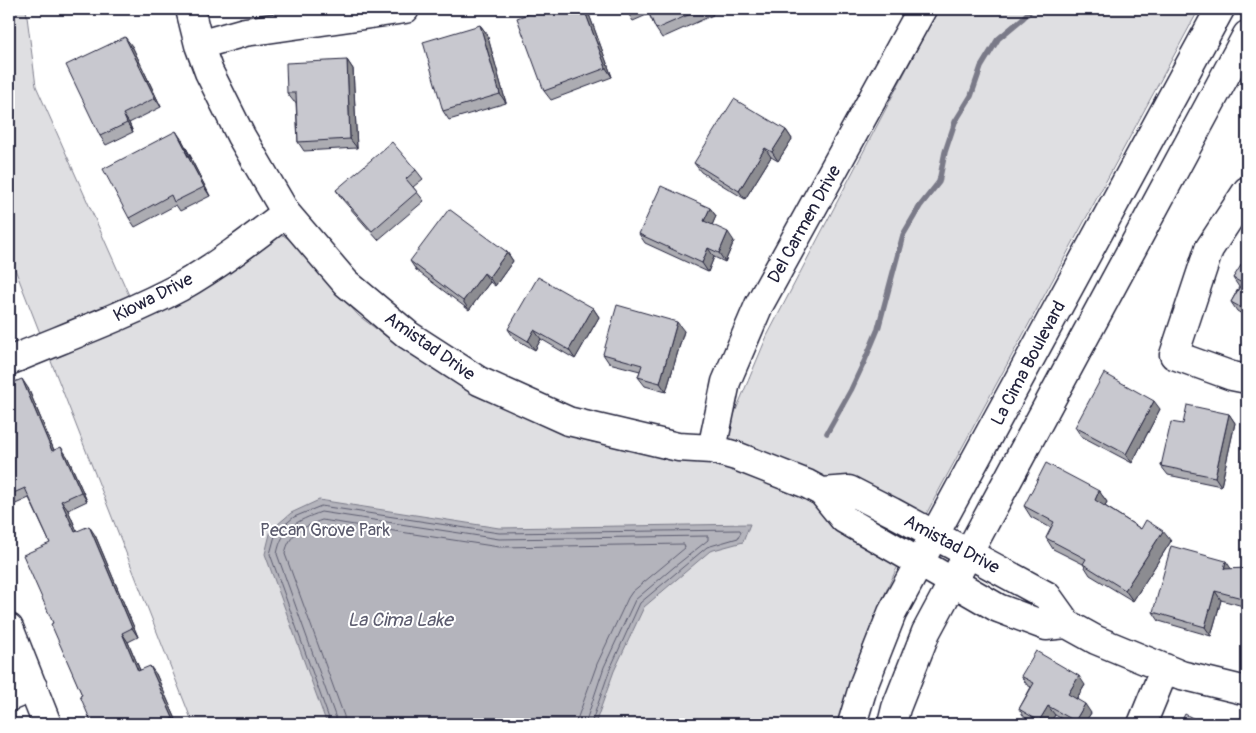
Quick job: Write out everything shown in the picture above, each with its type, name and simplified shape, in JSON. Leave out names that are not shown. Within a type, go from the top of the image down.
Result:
[{"type":"street","name":"Amistad Drive","points":[[190,9],[199,45],[209,72],[241,136],[286,213],[346,283],[408,335],[479,381],[568,421],[678,447],[712,449],[736,456],[807,484],[822,492],[844,518],[998,608],[1046,626],[1067,624]]},
{"type":"street","points":[[199,45],[245,32],[405,9]]},
{"type":"street","name":"Del Carmen Drive","points":[[712,449],[726,382],[759,305],[922,9]]},
{"type":"street","name":"La Cima Boulevard","points":[[852,724],[864,684],[892,613],[1220,9]]},
{"type":"street","name":"La Cima Boulevard","points":[[892,724],[896,708],[926,632],[1247,35]]},
{"type":"street","points":[[1247,190],[1210,249],[1174,355],[1232,376],[1247,379]]},
{"type":"street","name":"Kiowa Drive","points":[[9,360],[116,317],[180,286],[231,254],[286,213]]},
{"type":"street","name":"Amistad Drive","points":[[822,492],[849,490],[968,553],[1047,596],[1067,624],[1096,640],[1182,675],[1247,691]]},
{"type":"street","points":[[9,628],[21,692],[47,724]]},
{"type":"street","points":[[1142,724],[1164,668]]},
{"type":"green space","name":"Pecan Grove Park","points":[[9,9],[26,9],[36,86],[140,320],[177,305],[278,232],[289,239],[359,316],[407,352],[481,398],[592,442],[647,453],[692,459],[721,466],[733,417],[767,336],[938,9],[1199,9],[896,570],[863,646],[837,724],[193,724],[9,254]]},
{"type":"water","name":"La Cima Lake","points":[[319,500],[499,528],[750,524],[743,542],[710,551],[644,607],[614,671],[595,724],[327,724],[265,554],[271,530],[291,513]]},
{"type":"building","points":[[541,9],[584,9],[606,68],[544,91],[517,18]]},
{"type":"building","points":[[625,9],[635,9],[626,13]]},
{"type":"building","points":[[647,9],[702,9],[656,29]]},
{"type":"building","points":[[480,25],[500,94],[443,111],[423,42]]},
{"type":"building","points":[[125,37],[155,98],[123,114],[127,123],[100,136],[66,65]]},
{"type":"building","points":[[347,60],[350,139],[298,142],[296,93],[287,93],[286,63]]},
{"type":"building","points":[[734,99],[786,130],[772,152],[765,148],[739,191],[694,163]]},
{"type":"building","points":[[176,131],[204,187],[174,202],[171,195],[129,218],[103,169]]},
{"type":"building","points":[[392,142],[416,170],[406,179],[417,192],[372,231],[336,190]]},
{"type":"building","points":[[661,186],[710,208],[704,221],[728,232],[719,253],[708,248],[702,263],[639,234]]},
{"type":"building","points":[[449,209],[507,252],[489,277],[484,273],[463,301],[410,261]]},
{"type":"building","points":[[1245,259],[1247,260],[1247,311],[1231,302],[1242,283],[1233,278]]},
{"type":"building","points":[[538,277],[593,308],[569,350],[534,330],[528,341],[508,329]]},
{"type":"building","points":[[617,305],[677,322],[660,383],[638,377],[642,365],[603,354]]},
{"type":"building","points":[[1104,373],[1154,401],[1126,454],[1075,427]]},
{"type":"building","points":[[22,379],[52,451],[61,447],[81,492],[61,501],[75,532],[89,526],[132,628],[122,633],[138,671],[150,666],[173,718],[167,721],[168,724],[92,724],[80,696],[82,695],[51,624],[53,623],[23,555],[50,543],[25,488],[9,495],[9,384]]},
{"type":"building","points":[[1187,405],[1229,414],[1215,477],[1161,466],[1171,422],[1183,424]]},
{"type":"building","points":[[1245,416],[1247,416],[1247,485],[1242,485]]},
{"type":"building","points":[[1046,463],[1099,491],[1095,500],[1141,529],[1146,520],[1163,531],[1125,590],[1083,564],[1086,559],[1046,538],[1054,522],[1024,506]]},
{"type":"building","points":[[1171,546],[1226,561],[1224,569],[1247,568],[1247,613],[1243,614],[1242,598],[1215,591],[1205,627],[1153,612]]},
{"type":"building","points":[[1036,651],[1079,676],[1068,694],[1085,704],[1075,721],[1048,706],[1039,721],[1019,709],[1034,683],[1021,676]]},
{"type":"building","points":[[1185,714],[1204,724],[1180,724]]},
{"type":"building","points":[[981,718],[993,724],[977,724]]},
{"type":"waterway","points":[[827,433],[851,390],[878,329],[903,235],[920,206],[939,182],[945,152],[955,122],[971,96],[981,67],[998,39],[1032,9]]}]
